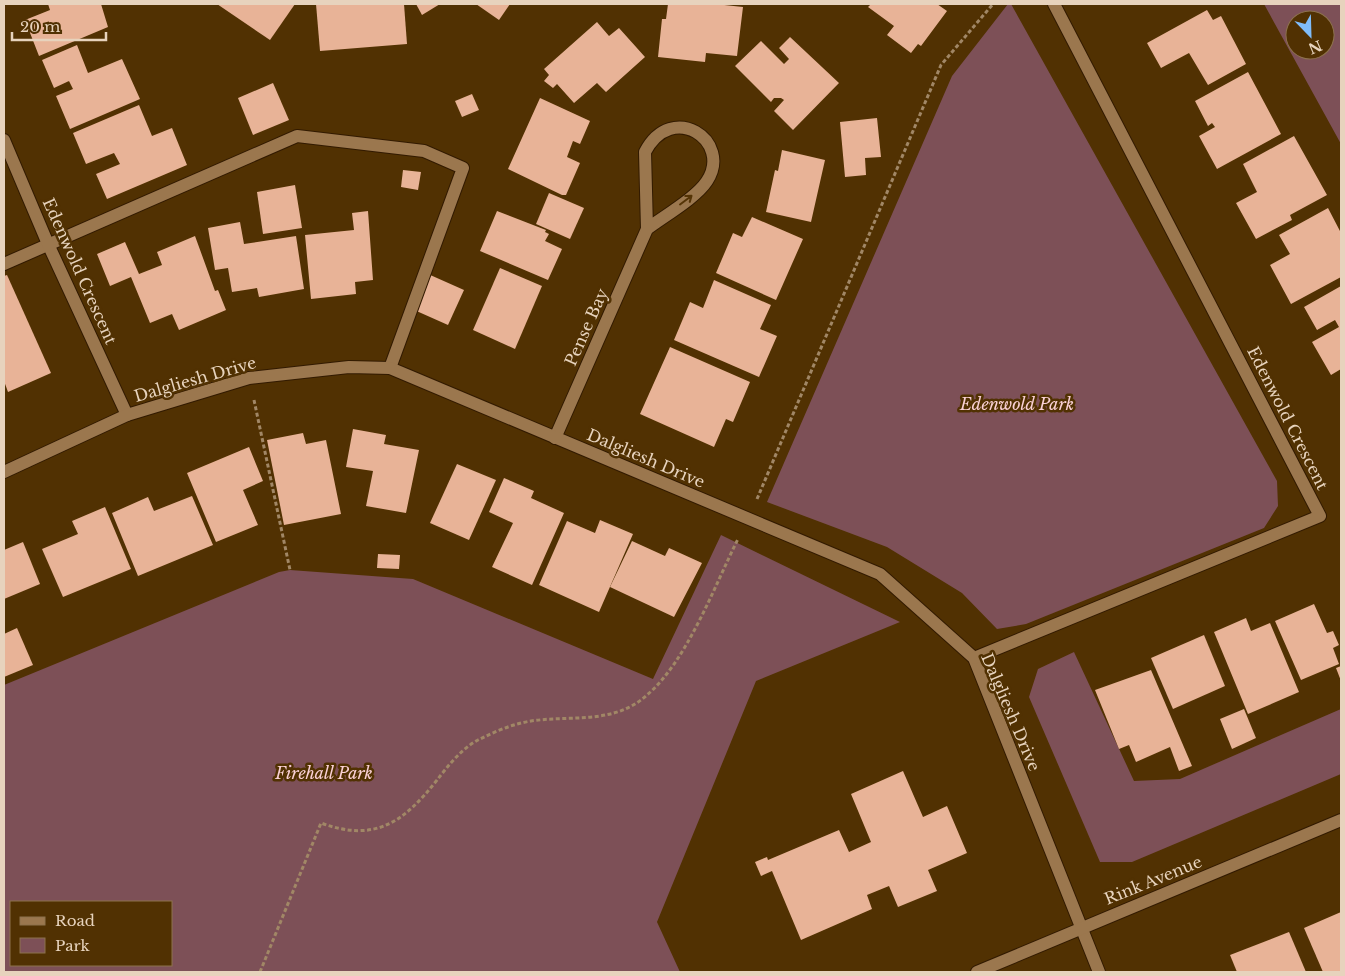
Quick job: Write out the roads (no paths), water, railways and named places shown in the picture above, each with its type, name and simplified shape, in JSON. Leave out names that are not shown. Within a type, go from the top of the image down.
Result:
[{"type":"street","name":"Edenwold Crescent","points":[[974,658],[1320,516],[1054,4]]},
{"type":"street","name":"Pense Bay","points":[[555,438],[647,229],[645,152],[650,141],[659,133],[670,128],[682,127],[694,130],[704,138],[710,148],[713,159],[712,171],[707,182],[698,191],[647,229]]},
{"type":"street","points":[[4,264],[296,136],[424,151],[463,168],[390,368]]},
{"type":"street","name":"Edenwold Crescent","points":[[4,140],[48,244],[127,416]]},
{"type":"street","name":"Dalgliesh Drive","points":[[4,472],[127,416],[249,378],[349,367],[390,368],[880,574],[974,658],[1099,972]]},
{"type":"street","name":"Rink Avenue","points":[[977,972],[1341,820]]},
{"type":"park label","name":"Edenwold Park","points":[[1017,404]]},
{"type":"park label","name":"Firehall Park","points":[[324,773]]}]
